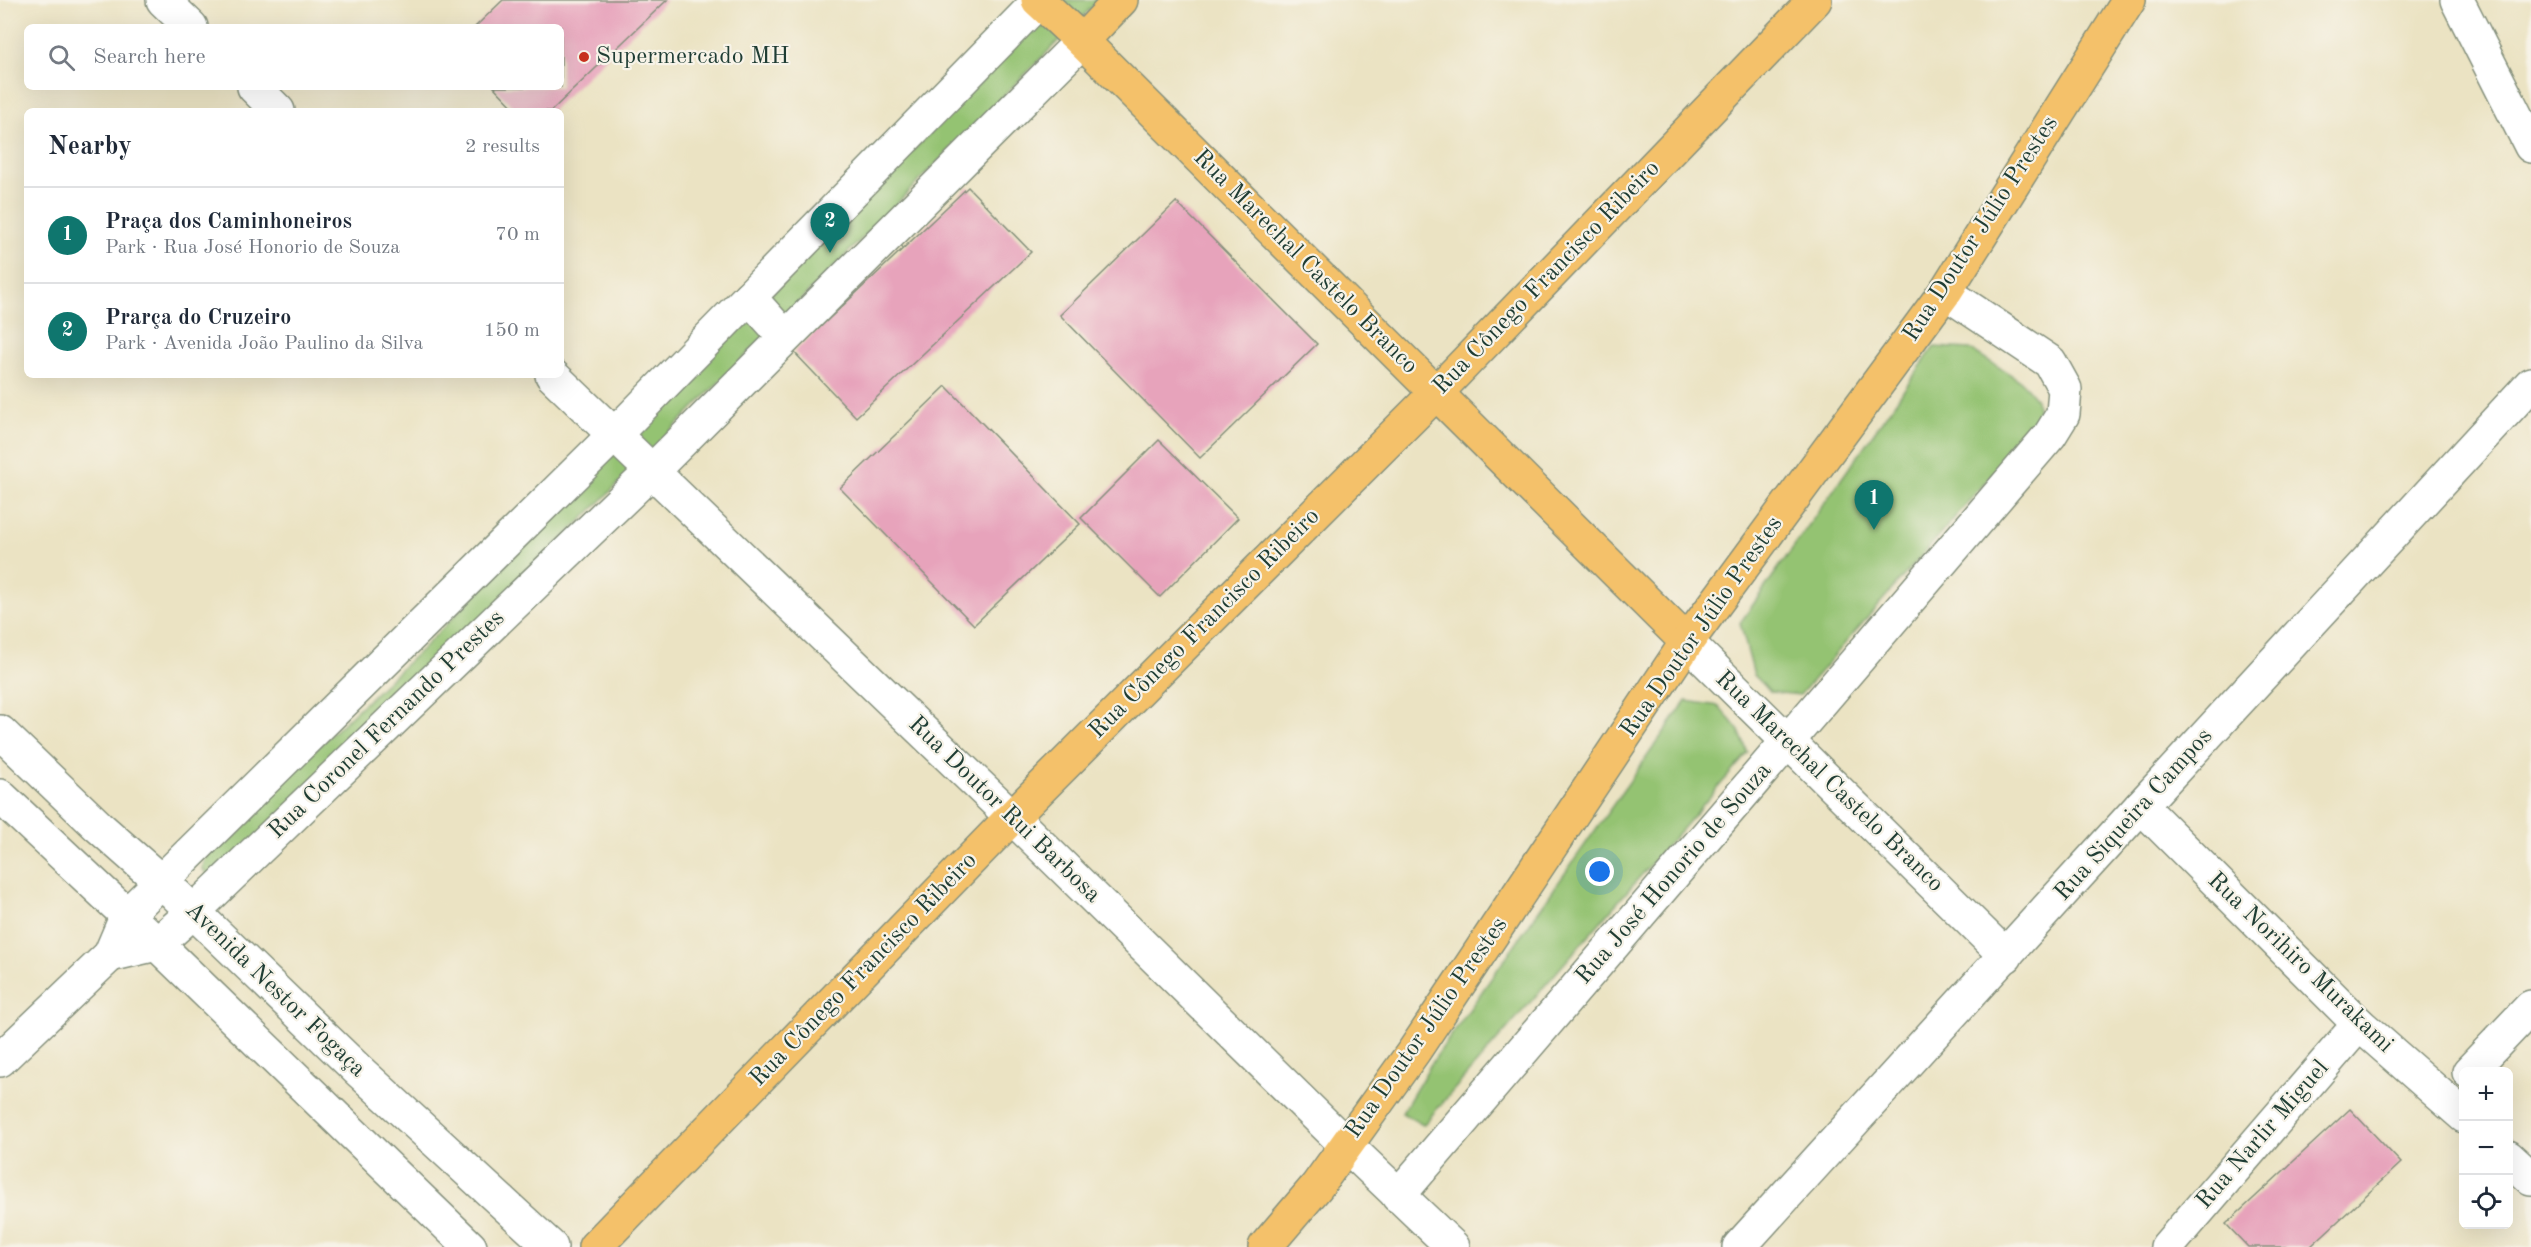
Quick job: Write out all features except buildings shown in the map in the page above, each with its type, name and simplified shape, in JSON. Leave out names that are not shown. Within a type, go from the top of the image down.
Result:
[{"type":"main road","name":"Rua Marechal Castelo Branco","points":[[1039,0],[1687,642]]},
{"type":"main road","points":[[1082,41],[1122,0]]},
{"type":"main road","name":"Rua Cônego Francisco Ribeiro","points":[[595,1247],[1012,817],[1437,392],[1815,0]]},
{"type":"main road","name":"Rua Doutor Júlio Prestes","points":[[1265,1247],[1317,1186],[1414,1051],[1687,642],[1945,292],[2129,0]]},
{"type":"street","points":[[164,0],[188,24]]},
{"type":"street","name":"Rua Coronel Fernando Prestes","points":[[0,1060],[110,955],[127,915],[614,435],[1039,0]]},
{"type":"street","points":[[2457,0],[2531,146]]},
{"type":"street","name":"Rua Coronel Fernando Prestes","points":[[110,955],[157,944],[193,912],[651,471],[1082,41]]},
{"type":"street","points":[[257,90],[275,108]]},
{"type":"street","name":"Rua José Honorio de Souza","points":[[1398,1196],[2050,435],[2063,414],[2065,389],[2050,362],[1945,292]]},
{"type":"street","points":[[749,297],[785,337]]},
{"type":"street","name":"Rua Doutor Rui Barbosa","points":[[555,378],[1012,817],[1398,1196],[1453,1247]]},
{"type":"street","name":"Rua Siqueira Campos","points":[[1739,1247],[2141,806],[2531,384]]},
{"type":"street","name":"Rua Marechal Castelo Branco","points":[[1687,642],[2006,956]]},
{"type":"street","name":"Avenida Nestor Fogaça","points":[[0,732],[98,826],[162,882],[357,1069],[551,1247]]},
{"type":"street","name":"Avenida Nestor Fogaça","points":[[0,796],[127,915],[470,1247]]},
{"type":"street","name":"Rua Norihiro Murakami","points":[[2141,806],[2359,1024],[2457,1097]]},
{"type":"street","points":[[2473,1067],[2531,1007]]},
{"type":"street","name":"Rua Narlir Miguel","points":[[2184,1240],[2359,1024]]},
{"type":"street","points":[[321,1103],[357,1069]]},
{"type":"street","points":[[2513,1162],[2531,1178]]},
{"type":"green space","points":[[1061,0],[1099,0],[599,503],[213,882],[202,868],[209,849],[422,649]]},
{"type":"green space","points":[[1934,347],[1970,349],[2021,381],[2036,399],[2038,418],[2024,438],[1800,695],[1771,692],[1754,675],[1740,623]]},
{"type":"green space","points":[[1686,701],[1719,706],[1739,731],[1748,753],[1423,1125],[1402,1113],[1431,1064]]},
{"type":"place","name":"Supermercado MH","points":[[584,57]]},
{"type":"place","name":"Prarça do Cruzeiro","points":[[830,253]]},
{"type":"place","name":"Praça dos Caminhoneiros","points":[[1874,530]]}]
